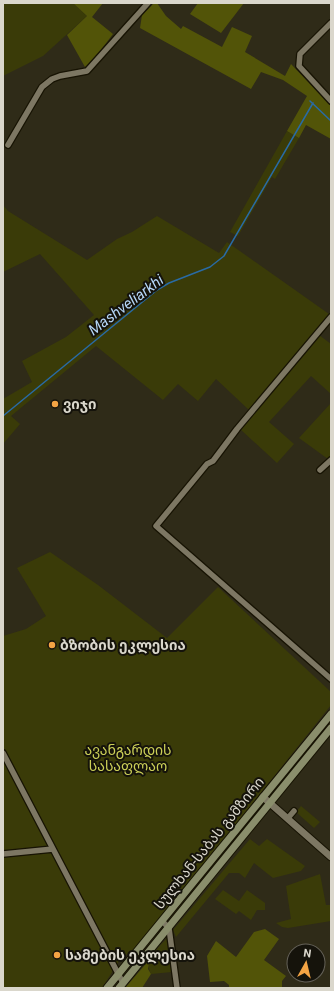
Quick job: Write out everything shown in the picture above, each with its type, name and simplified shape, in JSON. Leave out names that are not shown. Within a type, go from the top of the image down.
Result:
[{"type":"main road","name":"სულხან-საბას გამზირი","points":[[108,988],[331,714]]},
{"type":"main road","name":"სულხან-საბას გამზირი","points":[[121,986],[269,802],[331,728]]},
{"type":"street","points":[[8,145],[42,87],[52,79],[60,76],[87,71],[148,3]]},
{"type":"street","points":[[331,22],[300,54],[298,66],[331,101]]},
{"type":"street","points":[[331,317],[212,461],[207,464],[156,526],[331,679]]},
{"type":"street","points":[[320,470],[331,460]]},
{"type":"street","points":[[3,754],[119,975],[121,986]]},
{"type":"street","points":[[263,797],[331,857]]},
{"type":"street","points":[[288,818],[294,811]]},
{"type":"street","points":[[3,854],[53,848]]},
{"type":"street","points":[[162,921],[169,928],[177,988]]},
{"type":"green space","points":[[3,3],[73,3],[87,16],[43,56],[3,76]]},
{"type":"green space","points":[[287,131],[299,138],[275,179],[272,177],[238,236],[230,232]]},
{"type":"green space","points":[[3,205],[8,211],[87,260],[117,239],[132,232],[157,216],[219,253],[227,242],[329,314],[249,410],[216,379],[198,401],[178,384],[163,400],[96,346],[11,416],[20,424],[3,444],[3,399],[32,382],[22,361],[66,337],[94,315],[40,254],[3,272]]},
{"type":"green space","points":[[319,335],[331,344],[331,394],[311,376],[269,422],[294,444],[277,463],[240,429]]},
{"type":"green space","points":[[331,403],[331,457],[328,459],[299,438]]},
{"type":"green space","name":"ავანგარდის სასაფლაო","points":[[50,552],[98,585],[167,638],[218,587],[331,692],[331,705],[137,948],[121,958],[102,988],[3,988],[3,636],[26,629],[46,616],[17,568]]},
{"type":"green space","points":[[301,806],[320,822],[314,828],[296,812]]},
{"type":"green space","points":[[250,839],[259,846],[267,839],[305,866],[301,871],[273,878],[254,863],[245,878],[239,873],[229,873],[176,937],[173,930]]},
{"type":"green space","points":[[320,874],[326,905],[331,905],[331,921],[288,928],[282,927],[276,923],[291,919],[286,886]]},
{"type":"green space","points":[[223,890],[239,901],[247,890],[265,903],[265,910],[257,910],[251,920],[239,911],[236,914],[215,899]]},
{"type":"green space","points":[[168,937],[172,972],[151,974],[149,969],[150,959]]},
{"type":"shaded area","points":[[73,3],[103,3],[92,17],[113,34],[91,63],[85,67],[67,35],[87,16]]},
{"type":"shaded area","points":[[154,3],[157,3],[166,16],[181,29],[183,26],[222,47],[232,27],[252,36],[245,52],[285,76],[291,64],[331,106],[331,139],[306,125],[299,138],[287,131],[307,96],[283,80],[261,72],[251,89],[140,28],[142,15]]},
{"type":"shaded area","points":[[198,3],[244,3],[221,33],[190,14]]},
{"type":"shaded area","points":[[265,929],[279,939],[264,960],[286,976],[282,981],[282,988],[229,988],[229,985],[224,981],[210,982],[207,956],[216,941],[236,957],[254,932]]},
{"type":"shaded area","points":[[150,959],[148,969],[151,974],[142,988],[125,988]]},
{"type":"waterway","points":[[310,101],[331,121]]},
{"type":"waterway","name":"Mashveliarkhi","points":[[3,416],[157,290],[169,283],[210,267],[224,256],[313,103]]},
{"type":"place","name":"ვიჯი","points":[[55,404]]},
{"type":"place","name":"ბზობის ეკლესია","points":[[52,645]]},
{"type":"place","name":"სამების ეკლესია","points":[[57,955]]}]
